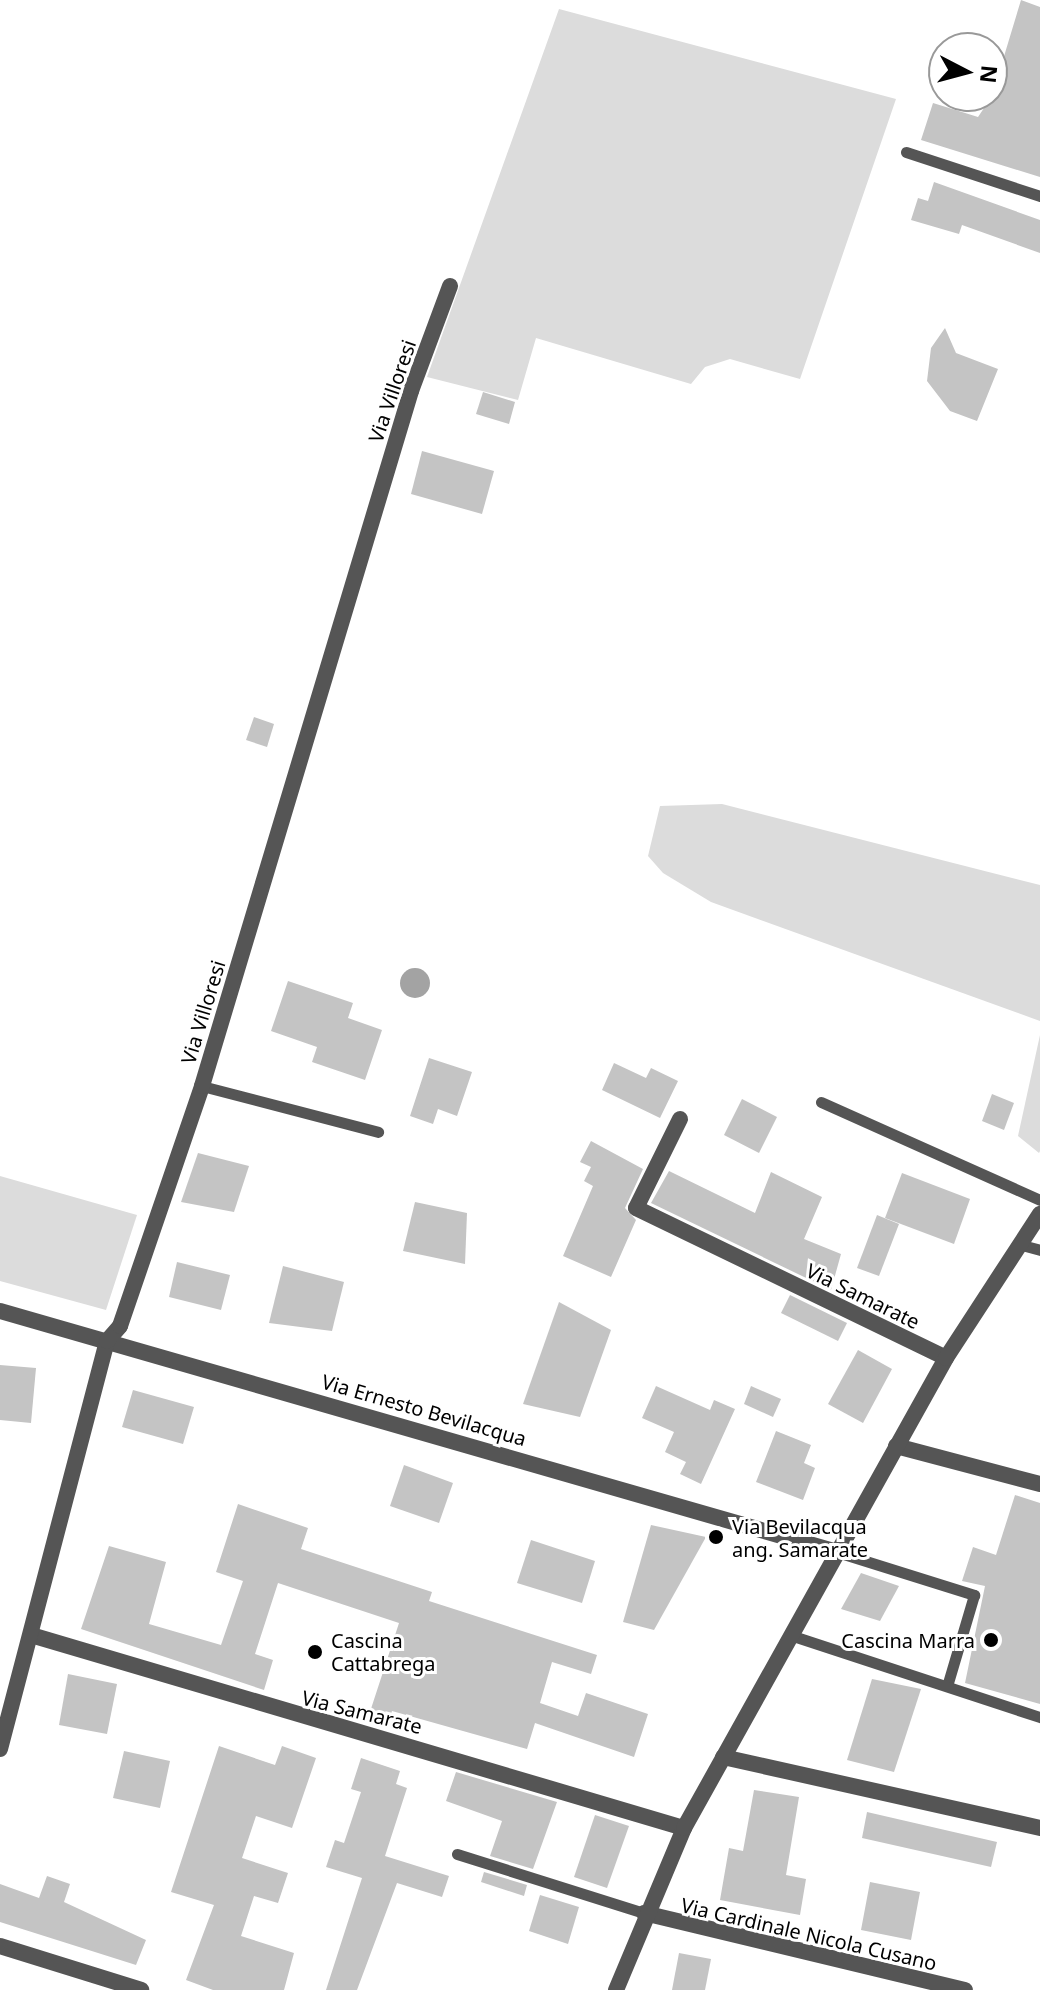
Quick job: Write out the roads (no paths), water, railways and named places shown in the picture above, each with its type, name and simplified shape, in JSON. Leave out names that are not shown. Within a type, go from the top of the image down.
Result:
[{"type":"street","name":"Via Villoresi","points":[[0,1749],[107,1341],[120,1326],[202,1086],[411,391],[450,286]]},
{"type":"street","name":"Via Samarate","points":[[680,1119],[636,1208],[946,1358]]},
{"type":"street","points":[[616,1990],[644,1913],[684,1828],[946,1358],[1040,1214]]},
{"type":"street","name":"Via Ernesto Bevilacqua","points":[[0,1311],[837,1552]]},
{"type":"street","points":[[896,1446],[1040,1484]]},
{"type":"street","name":"Via Samarate","points":[[31,1635],[684,1828]]},
{"type":"street","points":[[723,1757],[1040,1828]]},
{"type":"street","name":"Via Cardinale Nicola Cusano","points":[[644,1913],[965,1990]]},
{"type":"street","points":[[0,1946],[141,1990]]},
{"type":"lane","points":[[906,152],[1040,196]]},
{"type":"lane","points":[[202,1086],[378,1132]]},
{"type":"lane","points":[[821,1102],[1040,1200]]},
{"type":"lane","points":[[1018,1244],[1040,1250]]},
{"type":"lane","points":[[837,1552],[974,1595],[948,1683],[951,1692],[1040,1717]]},
{"type":"lane","points":[[790,1635],[948,1683]]},
{"type":"lane","points":[[457,1854],[644,1913]]},
{"type":"place","name":"Via Bevilacqua ang. Samarate","points":[[716,1537]]},
{"type":"place","name":"Cascina Marra","points":[[991,1640]]},
{"type":"place","name":"Cascina Cattabrega","points":[[315,1652]]}]
